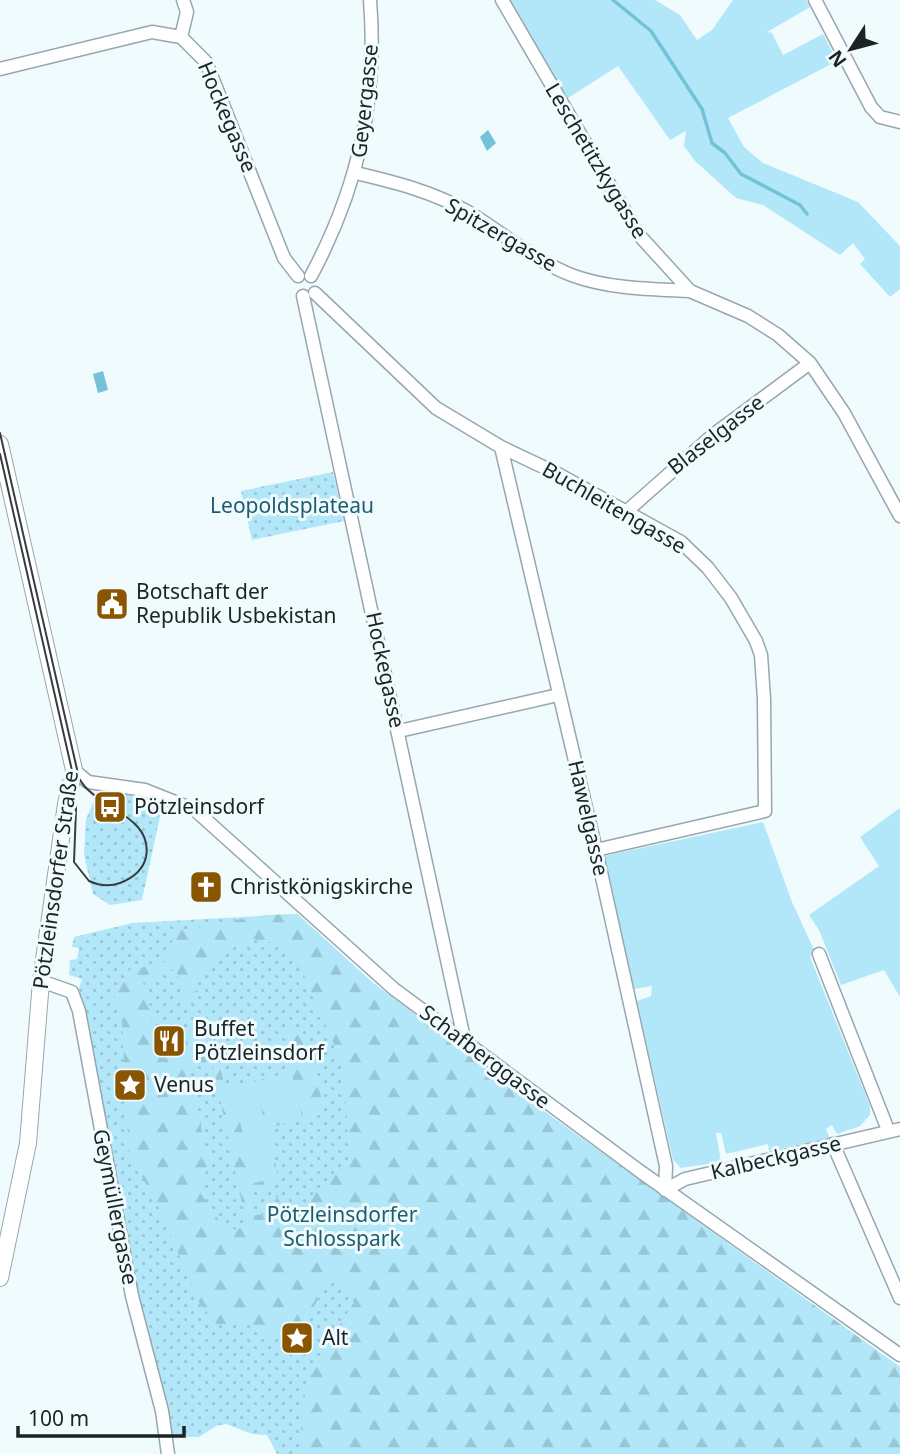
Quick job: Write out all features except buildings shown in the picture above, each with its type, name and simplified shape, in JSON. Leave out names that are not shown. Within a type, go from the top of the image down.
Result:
[{"type":"street","points":[[0,69],[152,32],[181,37],[187,12],[183,0]]},
{"type":"street","name":"Geyergasse","points":[[311,276],[356,173],[367,119],[371,69],[370,0]]},
{"type":"street","name":"Leschetitzkygasse","points":[[502,0],[628,219],[691,291],[748,316],[778,335],[810,363],[844,412],[900,516]]},
{"type":"street","points":[[815,0],[871,107],[880,117],[900,122]]},
{"type":"street","name":"Hockegasse","points":[[181,37],[206,62],[284,258],[298,276],[296,289],[309,295]]},
{"type":"street","name":"Spitzergasse","points":[[356,173],[415,189],[466,211],[536,258],[576,276],[612,286],[691,291]]},
{"type":"street","points":[[298,276],[303,273],[311,276]]},
{"type":"street","name":"Hockegasse","points":[[311,276],[316,284],[309,295],[465,1043]]},
{"type":"street","name":"Buchleitengasse","points":[[309,295],[436,408],[500,447],[627,510],[681,542],[708,568],[731,598],[756,641],[764,678],[765,811],[596,849]]},
{"type":"street","name":"Blaselgasse","points":[[627,510],[713,435],[810,363]]},
{"type":"street","name":"Pötzleinsdorfer Straße","points":[[0,444],[74,770],[66,804],[41,981],[28,1143],[0,1278]]},
{"type":"street","name":"Hawelgasse","points":[[500,447],[596,849],[666,1166],[665,1190]]},
{"type":"street","points":[[398,731],[558,695]]},
{"type":"street","name":"Schafberggasse","points":[[74,770],[85,781],[145,790],[195,810],[394,989],[665,1190],[900,1355]]},
{"type":"street","points":[[820,954],[894,1129]]},
{"type":"street","name":"Geymüllergasse","points":[[41,981],[72,992],[79,1011],[129,1283],[162,1410],[168,1454]]},
{"type":"street","name":"Kalbeckgasse","points":[[665,1190],[685,1179],[894,1129]]},
{"type":"street","points":[[833,1144],[900,1298]]},
{"type":"green space","points":[[509,0],[655,0],[680,15],[697,40],[712,30],[733,0],[806,0],[810,7],[767,32],[772,33],[783,55],[823,34],[837,61],[728,118],[744,147],[763,163],[858,202],[900,246],[900,289],[890,297],[860,264],[865,259],[853,243],[840,255],[763,205],[736,198],[695,161],[684,146],[686,131],[670,140],[618,66],[565,100]]},
{"type":"green space","name":"Leopoldsplateau","points":[[333,472],[344,521],[252,540],[241,491]]},
{"type":"green space","points":[[99,789],[163,803],[142,900],[110,905],[93,894],[84,855],[86,819]]},
{"type":"green space","points":[[900,808],[900,997],[884,970],[841,985],[819,930],[809,915],[879,866],[860,837]]},
{"type":"green space","points":[[763,822],[792,902],[815,952],[810,957],[870,1106],[870,1115],[860,1126],[837,1134],[832,1125],[826,1129],[830,1138],[769,1151],[768,1144],[726,1154],[721,1133],[716,1133],[721,1162],[681,1168],[673,1160],[637,1001],[651,996],[652,986],[634,989],[604,856]]},
{"type":"green space","name":"Pötzleinsdorfer Schlosspark","points":[[297,914],[373,983],[534,1104],[900,1367],[900,1454],[277,1454],[267,1435],[252,1434],[226,1424],[216,1426],[199,1437],[171,1437],[126,1239],[79,988],[82,979],[69,975],[70,960],[77,959],[79,948],[72,947],[74,937],[132,923]]},
{"type":"green space","name":"Pötzleinsdorfer Schlosspark","points":[[297,914],[373,983],[534,1104],[900,1367],[900,1454],[301,1454],[303,1407],[312,1373],[354,1303],[331,1273],[319,1298],[306,1316],[288,1329],[261,1336],[252,1324],[216,1324],[200,1304],[158,1206],[129,1153],[122,1023],[113,1001],[127,971],[169,961],[174,931],[265,915]],"holes":[[[254,939],[283,945],[303,973],[344,1067],[349,1159],[282,1226],[263,1230],[281,1205],[274,1188],[278,1178],[269,1128],[323,1113],[315,1057],[285,1012],[293,1072],[225,1088],[213,1036],[186,1028],[155,1033],[143,983],[176,968],[183,1000],[200,996],[193,982],[223,952]],[[212,1062],[247,1227],[226,1231],[201,1194],[208,1159],[188,1067]],[[272,1188],[279,1203],[271,1214],[255,1215],[252,1201],[254,1191]]]},
{"type":"green space","points":[[293,1078],[302,1116],[278,1122],[270,1083]]},
{"type":"green space","points":[[255,1081],[277,1178],[254,1183],[232,1087]]},
{"type":"shaded area","points":[[488,130],[496,143],[487,151],[480,137]]},
{"type":"shaded area","points":[[103,371],[108,390],[98,393],[93,374]]},
{"type":"waterway","points":[[613,0],[651,31],[702,109],[712,143],[725,153],[741,174],[800,205],[807,214]]},
{"type":"tram line","points":[[0,433],[79,778],[97,797],[132,821],[141,831],[146,843],[145,862],[140,870],[129,879],[116,884],[104,885],[89,881],[74,862],[76,809],[73,775],[0,454]]},
{"type":"place","name":"Botschaft der Republik Usbekistan","points":[[112,604]]},
{"type":"place","name":"Pötzleinsdorf","points":[[110,807]]},
{"type":"place","name":"Christkönigskirche","points":[[206,887]]},
{"type":"place","name":"Buffet Pötzleinsdorf","points":[[169,1041]]},
{"type":"place","name":"Venus","points":[[130,1085]]},
{"type":"place","name":"Alt","points":[[297,1338]]}]
